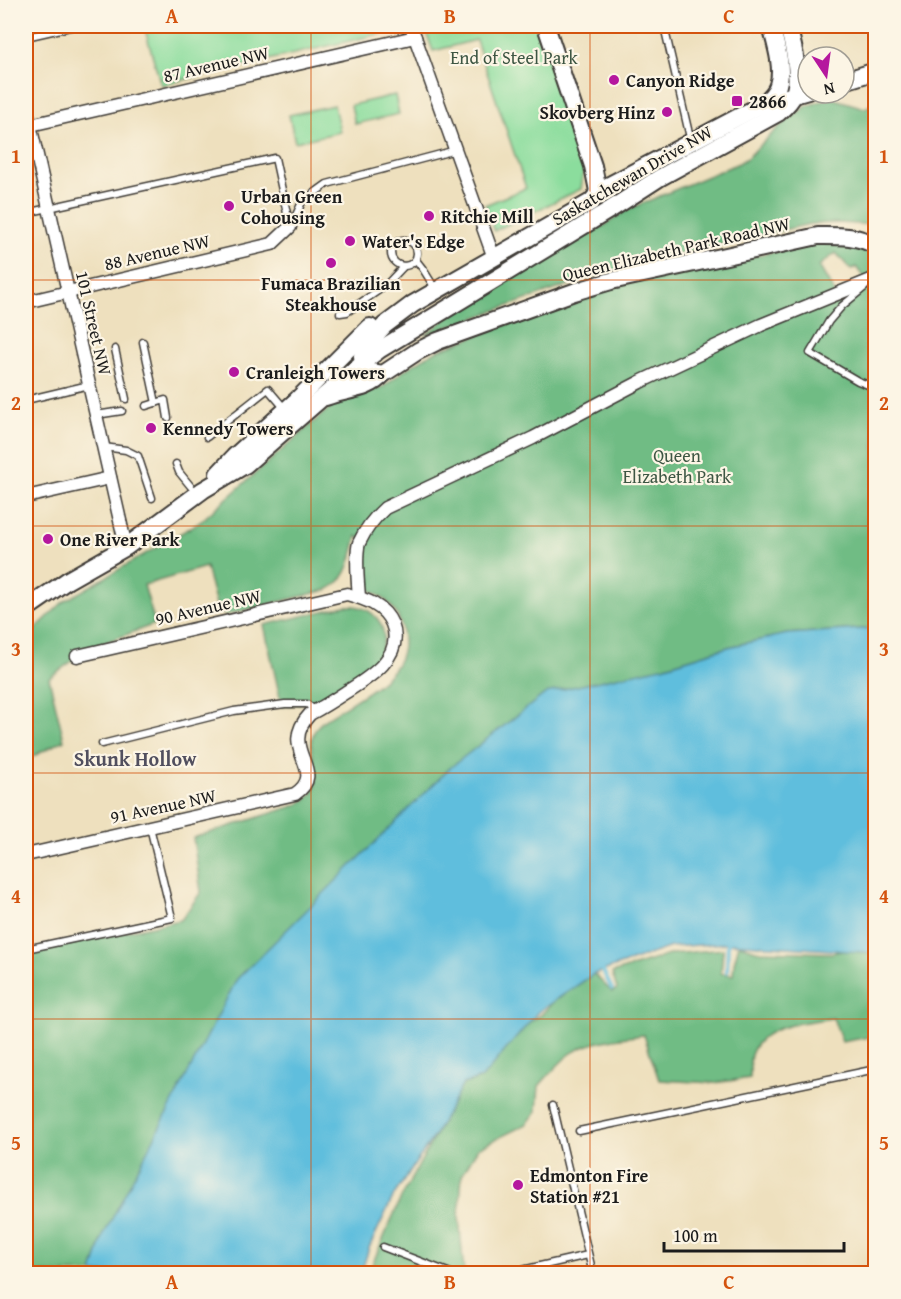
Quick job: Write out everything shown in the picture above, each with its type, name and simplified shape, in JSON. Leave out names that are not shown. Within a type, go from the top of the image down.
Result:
[{"type":"main road","points":[[546,26],[593,166],[598,191],[628,188],[659,178]]},
{"type":"main road","points":[[763,104],[778,87],[780,78],[771,26]]},
{"type":"main road","points":[[788,26],[795,58],[796,83]]},
{"type":"main road","points":[[856,77],[876,71]]},
{"type":"main road","name":"Saskatchewan Drive NW","points":[[363,362],[362,356],[366,344],[385,325],[413,304],[591,202],[598,191],[763,104],[796,94]]},
{"type":"main road","name":"Saskatchewan Drive NW","points":[[26,609],[69,580],[126,547],[200,493],[245,465],[363,362],[659,178],[778,113],[796,96]]},
{"type":"main road","name":"Queen Elizabeth Park Road NW","points":[[317,401],[374,383],[383,374],[418,351],[438,341],[536,305],[611,281],[818,236],[847,236],[876,246]]},
{"type":"main road","name":"Saskatchewan Drive NW","points":[[200,493],[234,457],[378,320],[413,304]]},
{"type":"main road","points":[[363,362],[366,369],[383,374]]},
{"type":"street","name":"87 Avenue NW","points":[[28,125],[413,31]]},
{"type":"street","points":[[413,31],[494,258]]},
{"type":"street","name":"101 Street NW","points":[[26,107],[28,125],[90,384],[126,547]]},
{"type":"street","name":"88 Avenue NW","points":[[26,302],[272,244],[290,226]]},
{"type":"street","points":[[316,711],[368,678],[392,652],[394,635],[388,617],[375,604],[353,595],[357,574],[358,545],[385,508],[533,438],[640,382],[744,333],[875,279]]},
{"type":"street","points":[[26,497],[110,478]]},
{"type":"street","name":"90 Avenue NW","points":[[78,656],[353,595]]},
{"type":"street","name":"91 Avenue NW","points":[[26,855],[289,797],[305,785],[308,772],[300,752],[298,736],[304,721],[316,711]]},
{"type":"lane","points":[[26,37],[74,26]]},
{"type":"lane","points":[[664,26],[691,142]]},
{"type":"lane","points":[[290,226],[302,202],[327,184],[456,150]]},
{"type":"lane","points":[[26,213],[275,158],[290,226]]},
{"type":"lane","points":[[406,240],[413,243],[417,251],[416,260],[408,266],[396,264],[391,256],[392,248],[397,242],[406,240]]},
{"type":"lane","points":[[416,260],[436,290]]},
{"type":"lane","points":[[340,313],[347,312],[385,286],[404,266]]},
{"type":"lane","points":[[875,279],[842,306],[829,321],[810,353],[858,381],[876,388]]},
{"type":"lane","points":[[143,342],[156,403]]},
{"type":"lane","points":[[115,350],[126,399]]},
{"type":"lane","points":[[26,400],[90,384]]},
{"type":"lane","points":[[207,437],[268,389],[286,410]]},
{"type":"lane","points":[[146,406],[165,400],[168,418]]},
{"type":"lane","points":[[96,415],[122,411]]},
{"type":"lane","points":[[103,447],[126,450],[138,456],[152,498]]},
{"type":"lane","points":[[176,464],[179,471],[200,493]]},
{"type":"lane","points":[[102,744],[234,711],[285,704],[307,704],[316,711]]},
{"type":"lane","points":[[26,949],[172,918],[150,826]]},
{"type":"lane","points":[[579,1131],[876,1069]]},
{"type":"lane","points":[[553,1105],[593,1274]]},
{"type":"lane","points":[[383,1247],[453,1274]]},
{"type":"lane","points":[[505,1274],[588,1255]]},
{"type":"green space","points":[[144,26],[400,26],[401,29],[161,85]]},
{"type":"green space","name":"End of Steel Park","points":[[424,26],[537,26],[584,168],[581,189],[494,231],[485,205],[526,188],[476,40],[433,51]]},
{"type":"green space","points":[[395,95],[399,114],[355,124],[351,105]]},
{"type":"green space","points":[[875,103],[875,225],[810,224],[661,258],[589,278],[425,335],[451,315],[553,252],[605,225],[629,209],[739,163],[780,126],[807,106],[855,105],[865,108]]},
{"type":"green space","points":[[334,105],[340,132],[295,142],[289,115]]},
{"type":"green space","name":"Queen Elizabeth Park","points":[[822,242],[849,243],[875,256],[875,628],[787,634],[728,647],[666,666],[103,1236],[92,1273],[26,1273],[26,952],[181,920],[201,892],[193,838],[294,806],[309,797],[317,781],[312,748],[316,728],[324,720],[370,691],[389,674],[402,653],[403,641],[395,611],[389,603],[364,584],[366,543],[357,536],[345,574],[341,580],[327,590],[225,615],[217,608],[206,567],[144,585],[155,624],[90,648],[49,678],[64,740],[26,760],[26,638],[63,602],[200,522],[333,405],[345,398],[383,387],[406,369],[436,351],[625,283]],"holes":[[[836,253],[851,270],[856,267],[867,282],[836,295],[819,266]]]},
{"type":"green space","points":[[345,606],[368,611],[382,626],[384,636],[377,657],[368,666],[319,700],[282,707],[264,625]]},
{"type":"green space","points":[[739,944],[758,951],[831,953],[853,949],[875,949],[875,1036],[842,1042],[833,1018],[786,1026],[764,1037],[756,1045],[750,1058],[750,1078],[714,1083],[659,1080],[644,1035],[588,1045],[563,1060],[539,1086],[537,1111],[527,1124],[478,1148],[462,1175],[459,1217],[464,1273],[368,1274],[400,1200],[463,1084],[482,1078],[513,1038],[529,1022],[540,1016],[553,1002],[594,974],[612,992],[617,989],[612,973],[672,954],[723,949],[721,973],[733,975]]},
{"type":"water","points":[[875,628],[875,953],[728,943],[671,947],[594,974],[538,1012],[482,1078],[463,1084],[436,1133],[394,1195],[369,1248],[361,1273],[92,1273],[103,1236],[237,979],[451,767],[546,693],[666,666],[728,647],[787,634]]},
{"type":"waterway","points":[[727,972],[728,943]]},
{"type":"waterway","points":[[603,971],[612,989]]},
{"type":"place","name":"Canyon Ridge","points":[[614,80]]},
{"type":"place","name":"2866","points":[[737,101]]},
{"type":"place","name":"Skovberg Hinz","points":[[667,112]]},
{"type":"place","name":"Urban Green Cohousing","points":[[229,206]]},
{"type":"place","name":"Ritchie Mill","points":[[429,216]]},
{"type":"place","name":"Water's Edge","points":[[350,241]]},
{"type":"place","name":"Fumaca Brazilian Steakhouse","points":[[331,263]]},
{"type":"place","name":"Cranleigh Towers","points":[[234,372]]},
{"type":"place","name":"Kennedy Towers","points":[[151,428]]},
{"type":"place","name":"One River Park","points":[[48,539]]},
{"type":"place","name":"Edmonton Fire Station #21","points":[[518,1185]]},
{"type":"district","name":"Skunk Hollow","points":[[135,758]]}]
